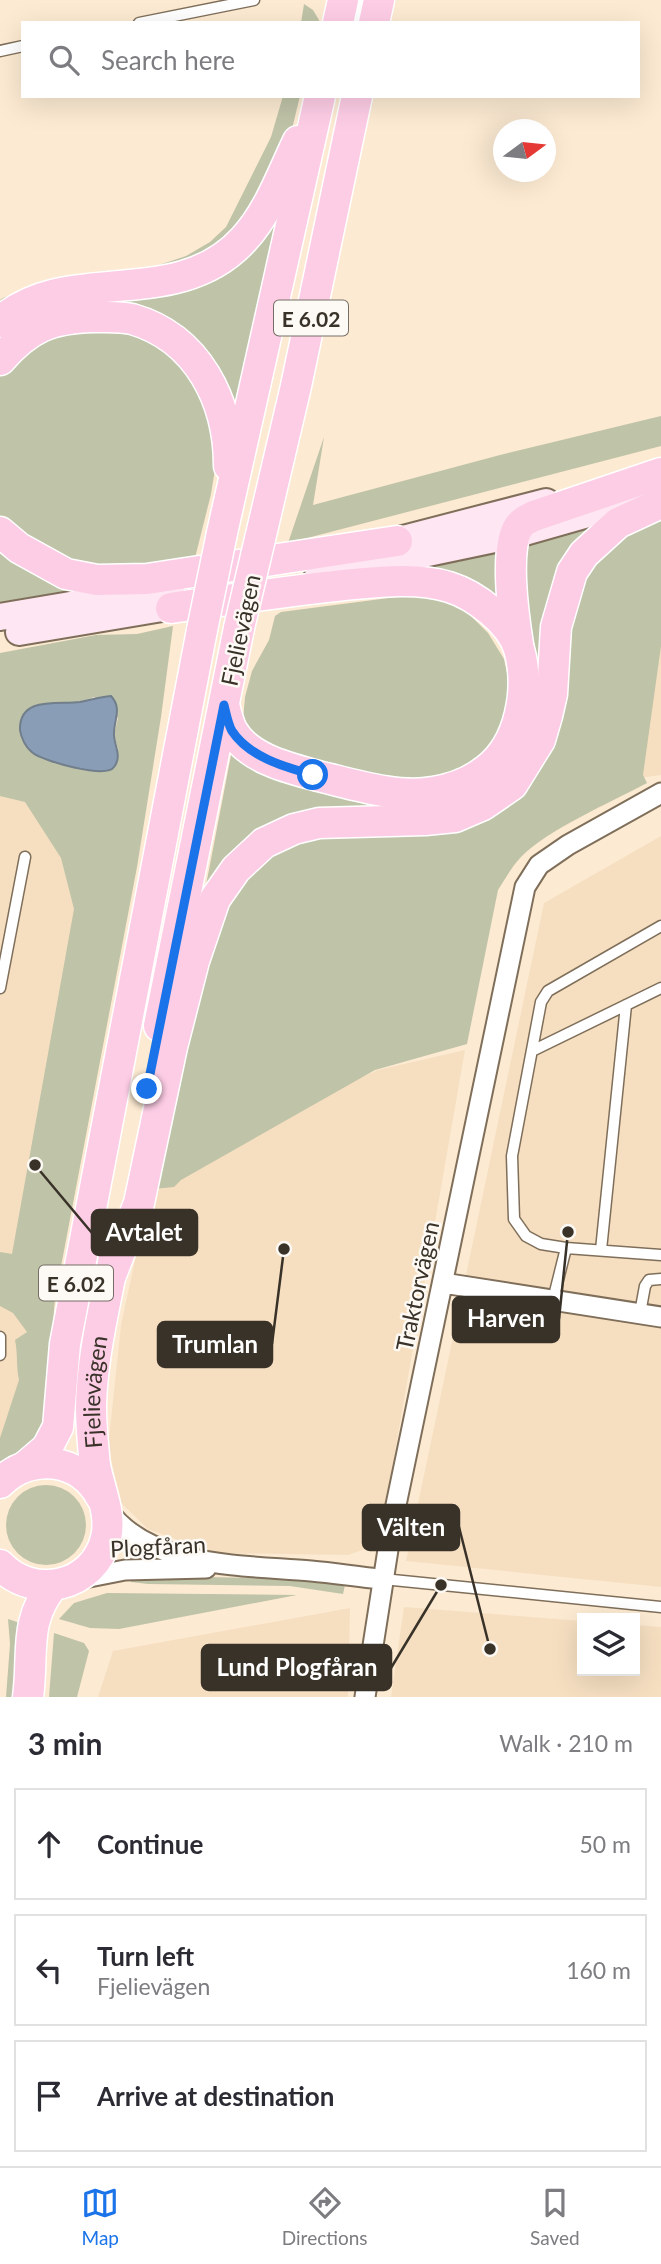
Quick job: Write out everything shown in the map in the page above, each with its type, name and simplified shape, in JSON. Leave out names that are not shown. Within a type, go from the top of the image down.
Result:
[{"type":"main road","points":[[338,21],[343,0]]},
{"type":"main road","points":[[374,21],[379,0]]},
{"type":"main road","points":[[0,322],[33,302],[58,294],[173,280],[228,255],[257,224],[271,200],[319,98]]},
{"type":"main road","name":"Fjelievägen","points":[[9,1474],[47,1448],[58,1427],[67,1330],[202,630],[320,98]]},
{"type":"main road","name":"Fjelievägen","points":[[28,1697],[33,1620],[43,1600],[60,1584],[90,1567],[102,1549],[108,1528],[95,1463],[91,1406],[93,1374],[172,957],[239,628],[296,386],[357,98]]},
{"type":"main road","points":[[0,360],[18,340],[52,321],[64,319],[131,319],[159,331],[179,345],[193,359],[216,393],[224,418],[229,447],[225,519]]},
{"type":"main road","points":[[224,705],[232,730],[250,750],[293,769],[353,785],[396,792],[431,793],[466,783],[488,769],[505,748],[518,722],[522,703],[511,582],[514,535],[520,524],[534,516],[661,472]]},
{"type":"main road","points":[[0,617],[158,590],[397,541],[661,472]]},
{"type":"main road","points":[[171,608],[514,535],[661,493]]},
{"type":"main road","points":[[111,1275],[139,1203],[172,1048],[194,961],[215,899],[236,869],[264,843],[294,828],[319,823],[454,817],[483,805],[512,785],[540,740],[547,716],[552,694],[556,627],[572,572],[583,554],[618,523],[661,503]]},
{"type":"main road","points":[[0,532],[19,548],[66,574],[97,580],[148,579],[397,541]]},
{"type":"main road","points":[[0,635],[171,608],[387,581],[447,586],[469,595],[486,606],[503,624],[518,647]]},
{"type":"main road","name":"Fjelievägen","points":[[9,1474],[47,1462],[73,1469],[90,1480],[103,1502]]},
{"type":"main road","points":[[0,1565],[21,1581],[37,1585],[60,1584]]},
{"type":"street","points":[[356,0],[359,21]]},
{"type":"street","points":[[345,98],[347,144]]},
{"type":"street","name":"Traktorvägen","points":[[365,1697],[382,1579],[525,887],[539,865],[661,793]]},
{"type":"street","points":[[443,1283],[661,1317]]},
{"type":"street","name":"Plogfåran","points":[[103,1502],[122,1528],[172,1553],[252,1567],[382,1579]]},
{"type":"street","name":"Plogfåran","points":[[60,1584],[125,1570],[252,1567]]},
{"type":"lane","points":[[149,21],[254,0]]},
{"type":"lane","points":[[0,51],[21,46]]},
{"type":"lane","points":[[0,988],[24,857]]},
{"type":"lane","points":[[661,926],[548,991],[541,1002],[512,1156],[514,1219],[526,1236],[541,1244],[566,1248],[661,1255]]},
{"type":"lane","points":[[532,1051],[661,988]]},
{"type":"lane","points":[[601,1250],[626,1005]]},
{"type":"lane","points":[[553,1300],[566,1248]]},
{"type":"lane","points":[[640,1314],[645,1286],[649,1280],[661,1279]]},
{"type":"lane","points":[[0,1337],[0,1355]]},
{"type":"lane","points":[[382,1579],[661,1607]]},
{"type":"shaded area","points":[[661,516],[661,775],[625,780]]},
{"type":"shaded area","points":[[0,755],[97,868],[37,1408],[0,1466]]},
{"type":"shaded area","points":[[661,836],[661,1587],[406,1561],[544,903]]},
{"type":"shaded area","points":[[465,1050],[382,1526],[374,1546],[348,1555],[213,1553],[148,1529],[122,1504],[108,1448],[121,1325],[154,1172],[378,1070]]},
{"type":"shaded area","points":[[404,1607],[577,1621],[577,1676],[640,1676],[640,1625],[661,1627],[661,1697],[391,1697]]},
{"type":"shaded area","points":[[350,1608],[348,1697],[98,1697],[113,1651]]},
{"type":"green space","points":[[304,4],[313,10],[319,20],[319,21],[301,21]]},
{"type":"green space","points":[[282,98],[300,98],[291,133],[250,219],[197,263],[0,312],[0,300],[40,283],[156,266],[186,256],[210,242],[226,227],[271,137]]},
{"type":"green space","points":[[274,211],[280,216],[233,417],[145,312],[0,346],[0,333],[21,317],[163,290]]},
{"type":"green space","points":[[101,324],[169,348],[211,406],[216,463],[193,566],[174,568],[68,564],[20,538],[0,516],[0,372],[31,343]]},
{"type":"green space","points":[[661,416],[661,446],[288,543],[324,437],[313,505],[500,455]]},
{"type":"green space","points":[[661,512],[661,646],[643,775],[647,783],[546,837],[520,858],[511,870],[498,890],[467,1044],[375,1070],[181,1180],[174,1187],[153,1189],[191,1000],[230,894],[286,843],[495,810],[570,606],[601,550]]},
{"type":"green space","points":[[603,520],[605,522],[572,559],[558,586],[551,612],[536,719],[527,744],[512,767],[479,795],[452,806],[409,811],[323,813],[276,826],[237,854],[203,901],[232,750],[270,771],[292,779],[337,792],[382,799],[416,800],[456,794],[480,784],[500,767],[524,729],[529,708],[531,667],[521,569],[527,538]]},
{"type":"green space","points":[[0,546],[98,587],[0,608]]},
{"type":"green space","points":[[502,546],[507,612],[405,568]]},
{"type":"green space","points":[[404,596],[439,599],[465,610],[488,633],[504,659],[510,687],[508,724],[472,767],[441,780],[372,778],[258,743],[243,720],[245,697],[252,671],[269,640],[275,616],[281,612]]},
{"type":"green space","points":[[173,626],[137,867],[55,1298],[45,1422],[33,1442],[10,1460],[0,1464],[0,1438],[19,1380],[15,1340],[27,1332],[13,1313],[0,1306],[0,1252],[12,1254],[74,909],[61,858],[25,802],[0,796],[0,653],[96,635],[137,634]],"holes":[[[94,697],[118,718],[114,735],[118,749],[115,766],[100,771],[44,758],[25,713],[43,705],[76,702]]]},
{"type":"green space","points":[[46,1485],[61,1488],[74,1497],[83,1510],[86,1525],[83,1540],[74,1553],[61,1562],[46,1565],[31,1562],[18,1553],[9,1540],[6,1525],[9,1510],[18,1497],[31,1488]]},
{"type":"green space","points":[[156,1576],[311,1579],[345,1585],[343,1594],[290,1586],[131,1582],[131,1579]]},
{"type":"green space","points":[[107,1593],[297,1595],[119,1629],[90,1628],[59,1619],[74,1603]]},
{"type":"green space","points":[[8,1619],[20,1623],[17,1697],[6,1697],[10,1644]]},
{"type":"green space","points":[[54,1633],[84,1643],[89,1651],[77,1697],[49,1697]]},
{"type":"water","points":[[111,696],[117,710],[114,736],[118,756],[114,767],[109,770],[74,768],[33,753],[24,743],[20,730],[21,719],[26,711],[33,707]]},
{"type":"place","name":"Avtalet","points":[[35,1165]]},
{"type":"place","name":"Harven","points":[[568,1232]]},
{"type":"place","name":"Trumlan","points":[[284,1249]]},
{"type":"place","name":"Lund Plogfåran","points":[[441,1585]]},
{"type":"place","name":"Välten","points":[[490,1649]]},
{"type":"route","points":[[147,1089],[224,705],[232,730],[250,750],[313,775]]}]
